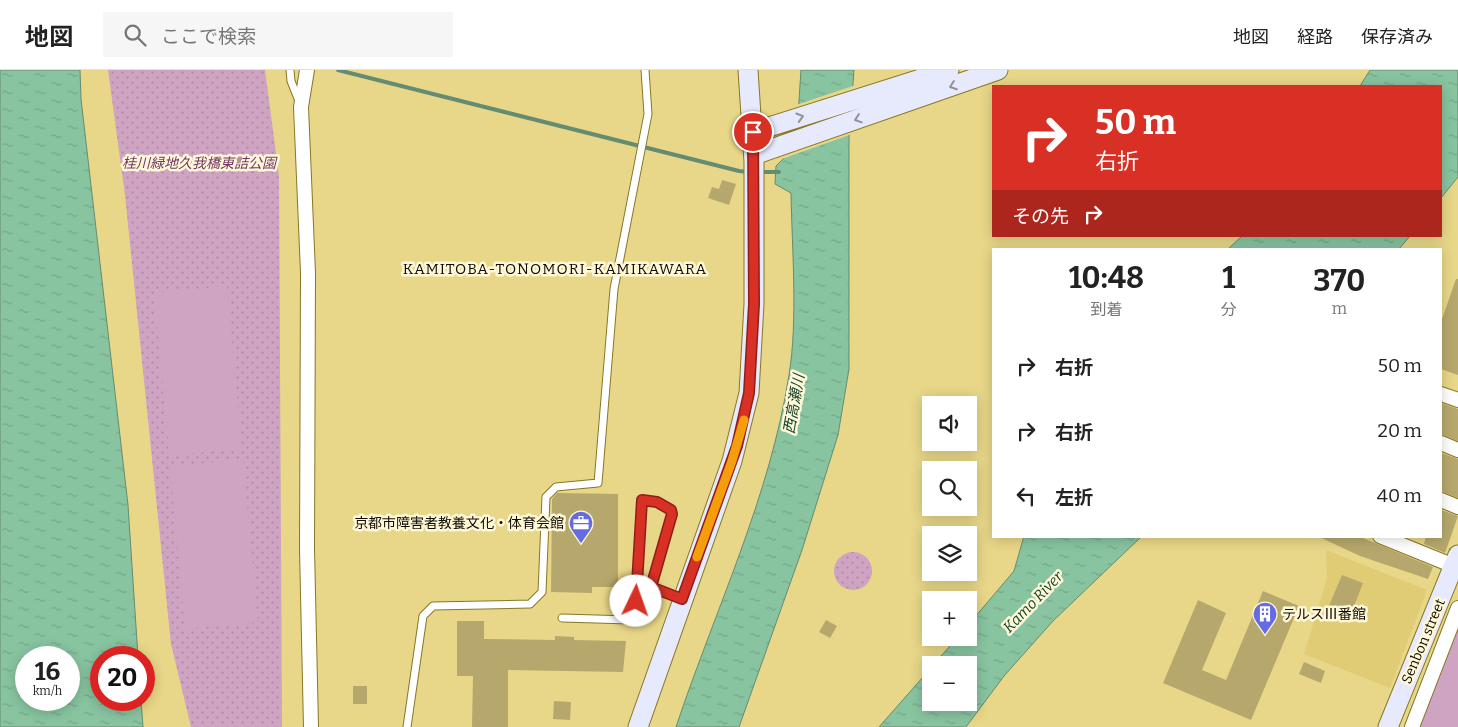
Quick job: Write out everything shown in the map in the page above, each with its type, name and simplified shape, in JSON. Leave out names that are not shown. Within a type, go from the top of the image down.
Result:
[{"type":"street","points":[[308,70],[301,107],[308,273],[307,559],[310,727]]},
{"type":"street","points":[[638,727],[734,454],[749,393],[754,304],[754,155],[748,70]]},
{"type":"street","points":[[754,155],[902,95],[949,70]]},
{"type":"street","points":[[753,132],[998,70]]},
{"type":"street","points":[[1442,394],[1458,400]]},
{"type":"street","points":[[1442,443],[1458,450]]},
{"type":"street","points":[[1442,500],[1458,507]]},
{"type":"street","points":[[1386,538],[1456,561]]},
{"type":"street","name":"Senbon street","points":[[1388,727],[1456,561]]},
{"type":"street","points":[[1412,727],[1458,608]]},
{"type":"lane","points":[[290,70],[291,81],[301,107]]},
{"type":"lane","points":[[407,727],[423,616],[433,606],[530,604],[542,592],[546,498],[556,487],[598,483],[614,289],[648,114],[645,70]]},
{"type":"lane","points":[[562,618],[630,620],[636,601],[642,500],[657,502],[671,510],[672,514],[651,587],[682,599]]},
{"type":"shaded area","points":[[1326,550],[1427,590],[1390,688],[1304,654],[1327,579]]},
{"type":"green space","name":"桂川緑地久我橋東詰公園","points":[[108,70],[265,70],[279,176],[282,727],[191,727],[171,644],[125,195]]},
{"type":"green space","points":[[227,286],[242,449],[169,455],[154,293]]},
{"type":"green space","points":[[243,460],[258,622],[185,629],[170,466]]},
{"type":"green space","points":[[853,552],[860,553],[866,558],[871,564],[871,578],[866,584],[860,589],[853,590],[846,589],[840,584],[835,578],[834,571],[835,564],[840,558],[846,553]]},
{"type":"green space","points":[[1458,629],[1458,727],[1419,727]]},
{"type":"water","points":[[0,70],[80,70],[81,99],[128,505],[137,646],[90,646],[90,711],[142,711],[143,727],[0,727]]},
{"type":"water","name":"西高瀬川","points":[[801,70],[854,70],[849,138],[849,369],[838,435],[802,550],[739,727],[676,727],[755,509],[769,465],[789,375],[794,308],[791,193],[775,184],[776,166],[796,146]]},
{"type":"water","points":[[1370,70],[1458,70],[1458,177],[1442,197],[1442,85],[1361,85]]},
{"type":"water","points":[[1241,237],[1409,237],[1400,248],[1229,248]]},
{"type":"water","name":"Kamo River","points":[[1023,538],[1140,538],[1053,621],[1004,676],[966,727],[879,727],[922,678],[922,711],[977,711],[977,656],[941,656],[950,646],[977,646],[977,615],[1014,571]]},
{"type":"pier","points":[[856,85],[852,134],[779,160],[794,145],[796,105]]},
{"type":"building","points":[[722,180],[736,184],[729,205],[708,198],[712,187],[719,189]]},
{"type":"building","points":[[1456,279],[1458,279],[1458,375],[1442,369],[1442,319]]},
{"type":"building","points":[[1442,403],[1458,409],[1458,441],[1442,434]]},
{"type":"building","points":[[1442,453],[1458,459],[1458,498],[1442,491]]},
{"type":"building","points":[[557,493],[618,494],[618,587],[592,587],[592,593],[551,592],[552,499]]},
{"type":"building","points":[[1442,510],[1458,516],[1445,553],[1424,544],[1426,538],[1442,538]]},
{"type":"building","points":[[1321,538],[1363,538],[1433,567],[1428,579],[1360,556]]},
{"type":"building","points":[[1342,575],[1363,583],[1350,616],[1328,608]]},
{"type":"building","name":"テルスⅢ番館","points":[[1263,591],[1299,606],[1251,720],[1163,683],[1198,600],[1226,613],[1202,670],[1226,680]]},
{"type":"building","points":[[826,620],[837,626],[830,638],[819,632]]},
{"type":"building","points":[[457,621],[484,621],[484,639],[555,640],[555,636],[574,637],[574,640],[626,641],[623,672],[508,670],[508,727],[472,727],[473,676],[457,676]]},
{"type":"building","points":[[1304,662],[1325,671],[1321,683],[1299,674]]},
{"type":"building","points":[[353,686],[367,686],[367,704],[353,704]]},
{"type":"building","points":[[554,701],[571,702],[570,720],[553,719]]},
{"type":"waterway","points":[[338,70],[749,172]]},
{"type":"waterway","points":[[758,172],[779,172]]},
{"type":"slow traffic","points":[[697,557],[732,461],[744,420]]},
{"type":"place","name":"京都市障害者教養文化・体育会館","points":[[581,544]]},
{"type":"place","name":"テルスⅢ番館","points":[[1265,635]]},
{"type":"district","name":"KAMITOBA-TONOMORI-KAMIKAWARA","points":[[555,269]]},
{"type":"route","points":[[636,601],[642,500],[657,502],[671,510],[672,514],[651,587],[682,599],[742,428],[752,374],[753,353],[753,132]]}]
